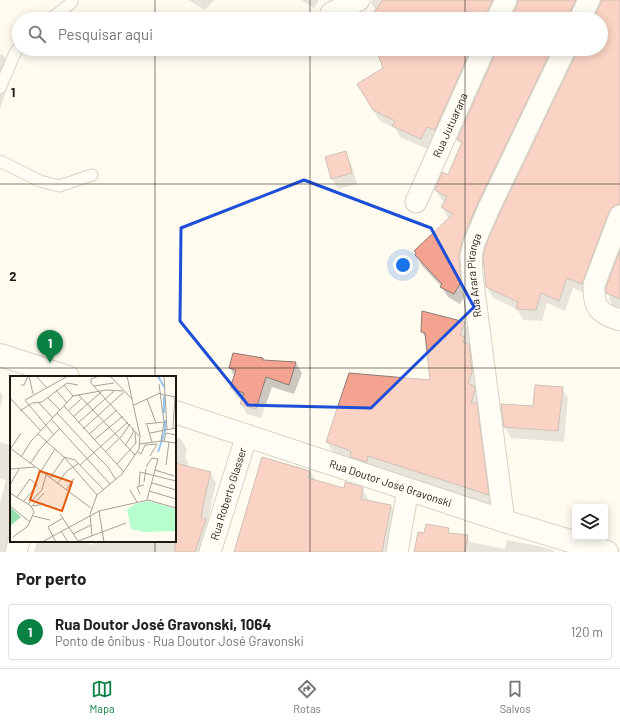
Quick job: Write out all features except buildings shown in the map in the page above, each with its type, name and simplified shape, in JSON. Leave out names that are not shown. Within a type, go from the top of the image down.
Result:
[{"type":"street","points":[[335,12],[360,0]]},
{"type":"street","points":[[500,12],[506,0]]},
{"type":"street","points":[[583,12],[589,0]]},
{"type":"street","name":"Rua Jutuarana","points":[[416,202],[481,56]]},
{"type":"street","name":"Rua Arara Piranga","points":[[504,521],[472,275],[471,256],[474,243],[488,210],[562,56]]},
{"type":"street","points":[[620,216],[594,285],[596,306],[609,317],[620,320]]},
{"type":"street","points":[[0,355],[64,376]]},
{"type":"street","name":"Rua Doutor José Gravonski","points":[[176,412],[504,521],[606,552]]},
{"type":"street","name":"Rua Roberto Glasser","points":[[210,552],[248,435]]},
{"type":"street","points":[[397,552],[408,488]]},
{"type":"street","points":[[16,552],[19,542]]},
{"type":"lane","points":[[60,12],[72,2],[72,0]]},
{"type":"lane","points":[[0,88],[14,56]]},
{"type":"lane","points":[[0,161],[40,181],[59,186],[92,175]]},
{"type":"highlighted area","points":[[304,180],[431,228],[474,307],[371,408],[248,405],[180,321],[181,228]]},
{"type":"place","name":"Rua Doutor José Gravonski, 1064","points":[[50,363]]}]
